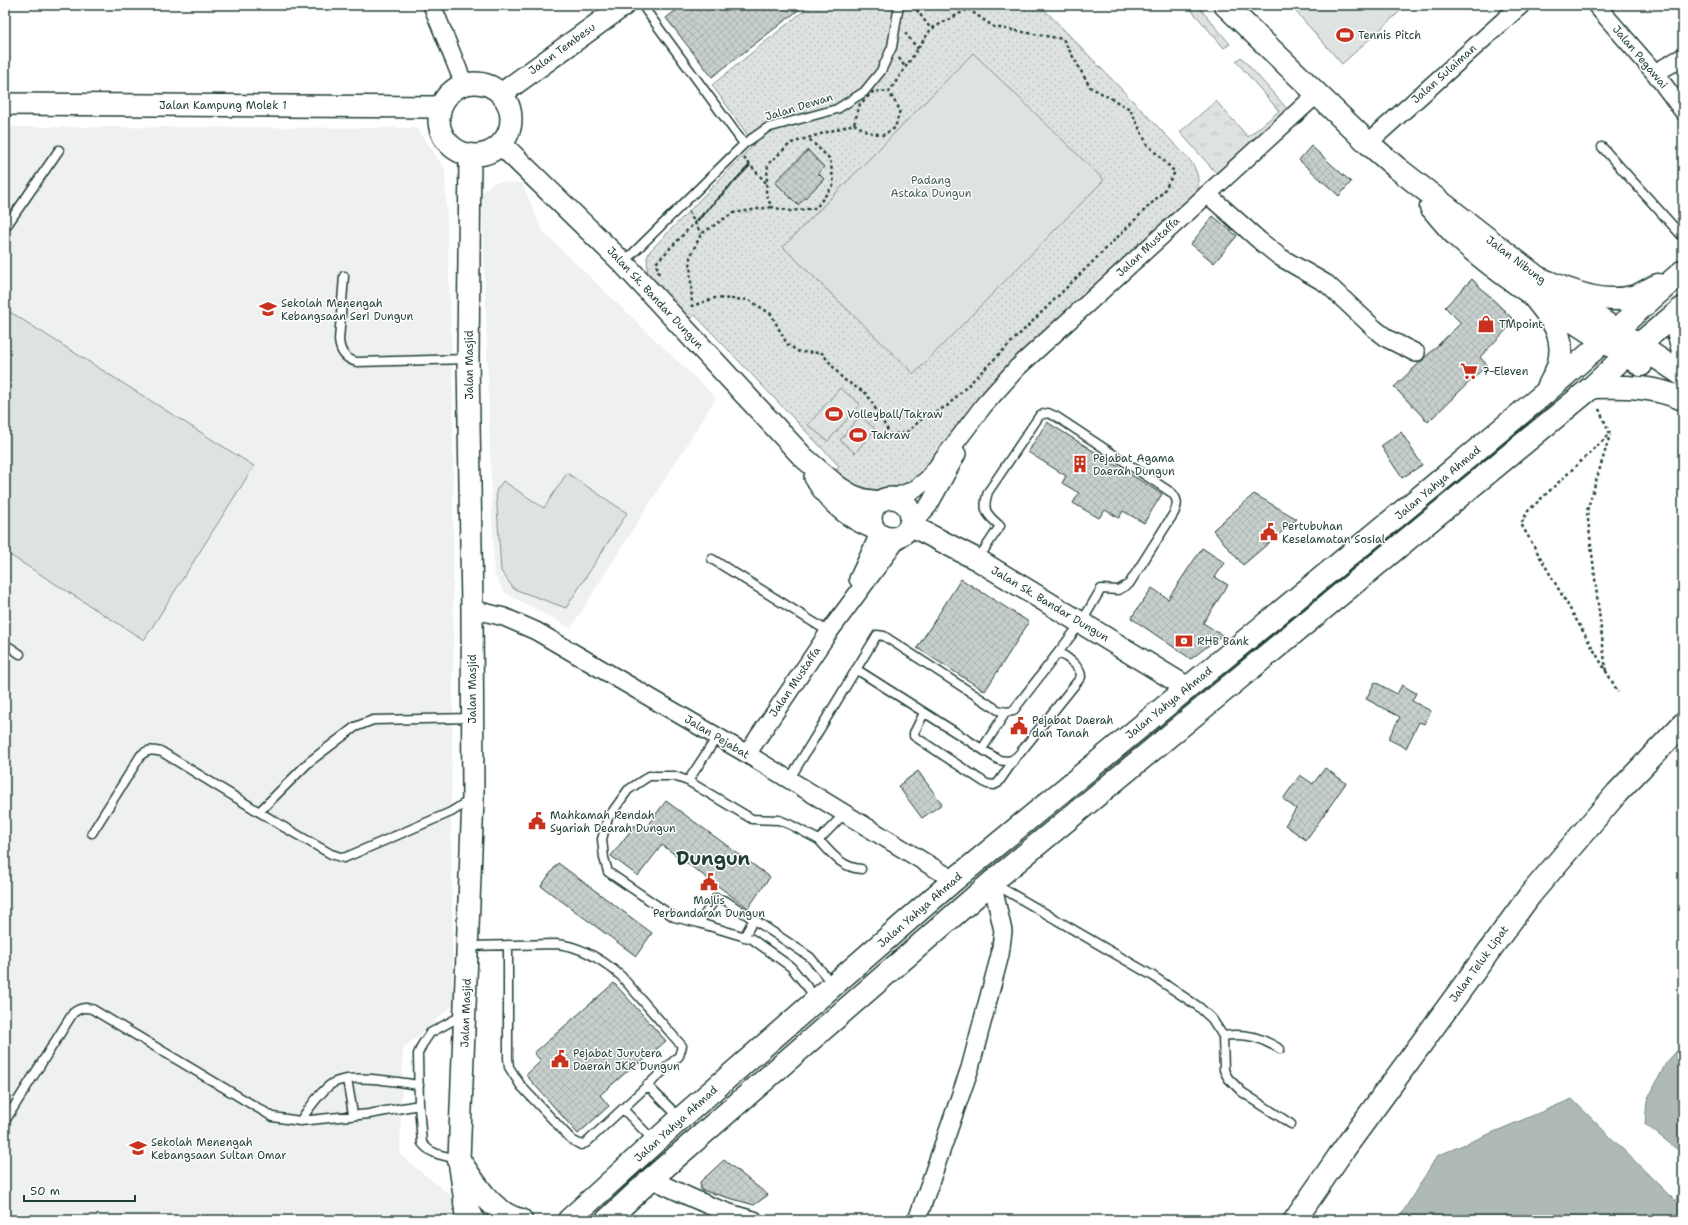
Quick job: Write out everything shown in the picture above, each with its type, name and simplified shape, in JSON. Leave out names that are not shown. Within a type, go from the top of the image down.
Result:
[{"type":"main road","name":"Jalan Nibung","points":[[1225,5],[1368,143],[1397,168],[1456,236],[1479,256],[1534,285],[1632,350]]},
{"type":"main road","points":[[1534,285],[1608,300],[1636,296],[1681,272]]},
{"type":"main road","name":"Jalan Yahya Ahmad","points":[[573,1216],[680,1119],[954,880],[1545,393],[1681,272]]},
{"type":"main road","points":[[1534,285],[1556,325],[1561,343],[1558,366],[1545,393]]},
{"type":"main road","points":[[607,1220],[651,1179],[992,882],[1592,387],[1632,350],[1682,309]]},
{"type":"main road","points":[[1682,309],[1678,331],[1683,351]]},
{"type":"main road","points":[[1632,350],[1683,375]]},
{"type":"main road","points":[[1632,350],[1683,393]]},
{"type":"main road","points":[[1592,387],[1616,386],[1649,388],[1683,399]]},
{"type":"main road","name":"Jalan Teluk Lipat","points":[[1295,1220],[1344,1150],[1530,895],[1617,793],[1683,724]]},
{"type":"main road","points":[[460,1160],[487,1199],[501,1210],[521,1220]]},
{"type":"main road","points":[[552,1220],[573,1216]]},
{"type":"street","points":[[432,5],[464,84]]},
{"type":"street","name":"Jalan Tembesu","points":[[501,94],[624,5]]},
{"type":"street","name":"Jalan Sulaiman","points":[[1368,143],[1521,5]]},
{"type":"street","name":"Jalan Pegawai","points":[[1596,5],[1655,73],[1683,111]]},
{"type":"street","points":[[1655,73],[1683,57]]},
{"type":"street","points":[[477,83],[490,86],[501,94],[509,105],[511,119],[508,133],[501,144],[487,153],[470,155],[455,149],[444,138],[438,123],[440,107],[449,93],[464,84],[477,83]]},
{"type":"street","name":"Jalan Mustaffa","points":[[886,500],[914,490],[928,479],[984,405],[1018,368],[1317,94]]},
{"type":"street","name":"Jalan Kampung Molek 1","points":[[5,104],[440,107]]},
{"type":"street","name":"Jalan Sk. Bandar Dungun","points":[[501,144],[623,263],[804,457],[838,487],[851,495],[864,500],[886,500]]},
{"type":"street","name":"Jalan Masjid","points":[[469,1214],[460,1160],[473,799],[468,359],[470,155]]},
{"type":"street","points":[[1207,194],[1275,253],[1327,284],[1375,329],[1388,339],[1416,353]]},
{"type":"street","name":"Jalan Mustaffa","points":[[747,754],[844,610],[907,526],[929,505],[984,405]]},
{"type":"street","name":"Jalan Sk. Bandar Dungun","points":[[804,457],[824,493],[848,516],[877,531]]},
{"type":"street","points":[[886,500],[900,500],[910,511],[907,526],[893,538],[886,537],[877,531],[872,522],[871,514],[874,507],[886,500]]},
{"type":"street","name":"Jalan Sk. Bandar Dungun","points":[[907,526],[978,560],[1188,688]]},
{"type":"street","name":"Jalan Mustaffa","points":[[844,610],[877,531]]},
{"type":"street","name":"Jalan Pejabat","points":[[472,609],[520,623],[717,736],[954,880]]},
{"type":"street","points":[[917,1220],[970,1068],[1000,955],[1003,931],[992,882]]},
{"type":"street","points":[[651,1179],[704,1204],[754,1220]]},
{"type":"lane","points":[[642,5],[744,144]]},
{"type":"lane","name":"Jalan Dewan","points":[[623,263],[744,144],[767,128],[837,109],[864,92],[881,71],[892,47],[899,5]]},
{"type":"lane","points":[[1602,147],[1683,237]]},
{"type":"lane","points":[[5,228],[59,150]]},
{"type":"lane","points":[[344,276],[338,340],[340,350],[350,360],[357,362],[468,359]]},
{"type":"lane","points":[[789,780],[877,636],[884,636],[998,710],[1006,712],[1013,711],[1081,623],[1101,589],[1118,590],[1129,584],[1178,506],[1177,498],[1172,493],[1057,417],[1048,413],[1040,415],[988,492],[984,504],[988,516],[1000,526],[978,560]]},
{"type":"lane","points":[[712,559],[829,632]]},
{"type":"lane","points":[[5,644],[20,654]]},
{"type":"lane","points":[[924,713],[914,732],[914,736],[987,784],[994,785],[998,783],[1014,760],[1080,677],[1081,673],[1078,668],[1059,652]]},
{"type":"lane","points":[[856,669],[999,760],[1006,762],[1014,760]]},
{"type":"lane","points":[[982,749],[1006,712]]},
{"type":"lane","points":[[259,812],[309,762],[355,727],[373,720],[472,718]]},
{"type":"lane","points":[[688,781],[717,736]]},
{"type":"lane","points":[[92,833],[141,755],[146,750],[162,752],[259,812],[331,854],[344,858],[451,812],[473,799]]},
{"type":"lane","points":[[826,992],[752,939],[674,917],[608,872],[604,858],[602,839],[608,818],[628,790],[649,776],[674,776],[688,781],[752,819],[779,820],[792,825],[819,840],[841,863],[851,868],[861,869]]},
{"type":"lane","points":[[819,840],[844,814]]},
{"type":"lane","points":[[992,882],[1159,980],[1199,1007],[1212,1019],[1223,1036],[1224,1070],[1228,1078],[1242,1092],[1291,1124]]},
{"type":"lane","points":[[699,923],[716,898],[726,901],[810,957],[826,992]]},
{"type":"lane","points":[[744,937],[754,919]]},
{"type":"lane","points":[[468,946],[508,945],[556,944],[569,945],[582,950],[610,966],[621,976],[682,1046],[679,1056],[586,1143],[582,1145],[572,1140],[521,1086],[509,1067],[508,945]]},
{"type":"lane","points":[[5,1121],[73,1013],[86,1007],[272,1117],[300,1121],[353,1114],[369,1114],[419,1105]]},
{"type":"lane","points":[[460,1160],[434,1154],[425,1148],[422,1143],[419,1105],[418,1054],[430,1033],[466,1014]]},
{"type":"lane","points":[[1223,1036],[1256,1036],[1280,1049]]},
{"type":"lane","points":[[300,1121],[314,1101],[332,1084],[347,1079],[376,1080],[419,1085]]},
{"type":"lane","points":[[347,1079],[353,1114]]},
{"type":"lane","points":[[647,1085],[680,1119]]},
{"type":"lane","points":[[623,1109],[655,1142]]},
{"type":"path","points":[[913,5],[931,29]]},
{"type":"path","points":[[808,138],[830,159],[834,184],[816,208],[790,211],[771,207],[733,213],[701,234],[690,257],[692,306],[715,298],[749,300],[771,314],[786,344],[799,352],[822,353],[843,379],[867,394],[890,434],[906,433],[922,419],[947,406],[1163,192],[1175,172],[1147,144],[1130,109],[1090,87],[1063,39],[994,27],[968,8],[931,29],[889,92]]},
{"type":"path","points":[[896,22],[918,49]]},
{"type":"path","points":[[854,124],[860,104],[874,91],[889,92]]},
{"type":"path","points":[[771,207],[766,191],[768,164],[791,143],[854,124],[868,132],[883,135],[895,128],[900,110],[889,92]]},
{"type":"path","points":[[737,150],[766,183]]},
{"type":"path","points":[[695,223],[750,165]]},
{"type":"path","points":[[645,287],[659,275],[656,263],[739,177]]},
{"type":"path","points":[[684,202],[701,234]]},
{"type":"path","points":[[1599,409],[1610,434],[1586,511],[1607,673]]},
{"type":"path","points":[[1610,434],[1528,511],[1521,524],[1618,692]]},
{"type":"shaded area","points":[[5,127],[417,128],[445,169],[453,386],[453,692],[451,812],[453,1005],[403,1049],[400,1155],[455,1199],[455,1220],[5,1220]]},
{"type":"shaded area","points":[[495,182],[522,183],[543,232],[716,398],[571,628],[505,593],[494,574],[482,192]]},
{"type":"shaded area","points":[[1683,1044],[1683,1154],[1645,1124],[1647,1101],[1666,1063]]},
{"type":"shaded area","points":[[1572,1099],[1675,1201],[1683,1183],[1683,1220],[1398,1220],[1437,1156]]},
{"type":"green space","name":"Padang Astaka Dungun","points":[[811,5],[1040,5],[1188,158],[1194,166],[1198,177],[1198,190],[1024,349],[981,394],[922,474],[901,486],[881,490],[852,487],[833,473],[839,466],[695,315],[687,321],[648,279],[647,257],[650,251],[754,144],[712,85]]},
{"type":"green space","points":[[1187,5],[1197,5],[1230,44],[1224,48]]},
{"type":"green space","name":"Tennis Pitch","points":[[1290,5],[1407,5],[1342,64]]},
{"type":"green space","points":[[973,53],[1104,180],[914,374],[783,247]]},
{"type":"green space","points":[[1241,57],[1290,112],[1218,175],[1180,132],[1216,101],[1248,137],[1279,111],[1236,61]]},
{"type":"green space","points":[[7,310],[254,466],[144,640],[5,552],[5,313]]},
{"type":"green space","name":"Volleyball/Takraw","points":[[840,388],[860,404],[828,441],[808,425]]},
{"type":"green space","name":"Takraw","points":[[860,416],[875,429],[855,453],[840,440]]},
{"type":"green space","points":[[567,473],[627,513],[566,608],[514,589],[501,571],[496,491],[503,481],[544,508]]},
{"type":"building","points":[[683,5],[805,5],[712,77],[666,18]]},
{"type":"building","points":[[1311,146],[1351,182],[1339,196],[1299,160]]},
{"type":"building","points":[[808,150],[824,167],[818,173],[824,179],[798,205],[775,182]]},
{"type":"building","points":[[1213,216],[1237,236],[1214,263],[1191,244]]},
{"type":"building","points":[[1472,279],[1515,321],[1480,357],[1487,365],[1428,422],[1394,387],[1461,323],[1445,307]]},
{"type":"building","name":"Pejabat Agama Daerah Dungun","points":[[1047,422],[1162,494],[1144,523],[1123,511],[1119,518],[1105,510],[1099,518],[1073,503],[1079,493],[1062,483],[1066,476],[1028,452]]},
{"type":"building","points":[[1401,432],[1422,465],[1402,478],[1381,446]]},
{"type":"building","points":[[1254,494],[1297,519],[1243,565],[1213,530]]},
{"type":"building","points":[[1202,548],[1225,563],[1215,577],[1228,585],[1203,623],[1222,635],[1191,659],[1131,618],[1152,588],[1168,599]]},
{"type":"building","points":[[961,579],[1029,622],[985,691],[917,648]]},
{"type":"building","points":[[1375,682],[1397,694],[1402,685],[1416,693],[1412,701],[1431,711],[1424,724],[1419,722],[1406,748],[1388,739],[1400,717],[1366,699]]},
{"type":"building","points":[[1325,768],[1346,783],[1306,840],[1285,825],[1296,809],[1283,799],[1300,775],[1313,784]]},
{"type":"building","points":[[918,771],[942,804],[922,818],[898,786]]},
{"type":"building","points":[[666,801],[770,877],[748,908],[662,845],[638,876],[611,856],[635,825],[643,831]]},
{"type":"building","points":[[558,863],[652,933],[636,956],[541,886]]},
{"type":"building","name":"Pejabat Jurutera Daerah JKR Dungun","points":[[614,983],[666,1041],[639,1064],[638,1062],[600,1095],[609,1106],[578,1134],[526,1075],[541,1061],[534,1053]]},
{"type":"building","points":[[724,1160],[768,1195],[754,1205],[701,1190],[700,1182]]},
{"type":"place","name":"Tennis Pitch","points":[[1345,35]]},
{"type":"place","name":"Sekolah Menengah Kebangsaan Seri Dungun","points":[[268,309]]},
{"type":"place","name":"TMpoint","points":[[1486,324]]},
{"type":"place","name":"7-Eleven","points":[[1469,371]]},
{"type":"place","name":"Volleyball/Takraw","points":[[834,414]]},
{"type":"place","name":"Takraw","points":[[858,435]]},
{"type":"place","name":"Pejabat Agama Daerah Dungun","points":[[1080,464]]},
{"type":"place","name":"Pertubuhan Keselamatan Sosial","points":[[1269,532]]},
{"type":"place","name":"RHB Bank","points":[[1184,641]]},
{"type":"place","name":"Pejabat Daerah dan Tanah","points":[[1019,726]]},
{"type":"place","name":"Mahkamah Rendah Syariah Dearah Dungun","points":[[537,821]]},
{"type":"place","name":"Majlis Perbandaran Dungun","points":[[709,882]]},
{"type":"place","name":"Pejabat Jurutera Daerah JKR Dungun","points":[[560,1059]]},
{"type":"place","name":"Sekolah Menengah Kebangsaan Sultan Omar","points":[[138,1148]]},
{"type":"district","name":"Dungun","points":[[713,858]]}]
